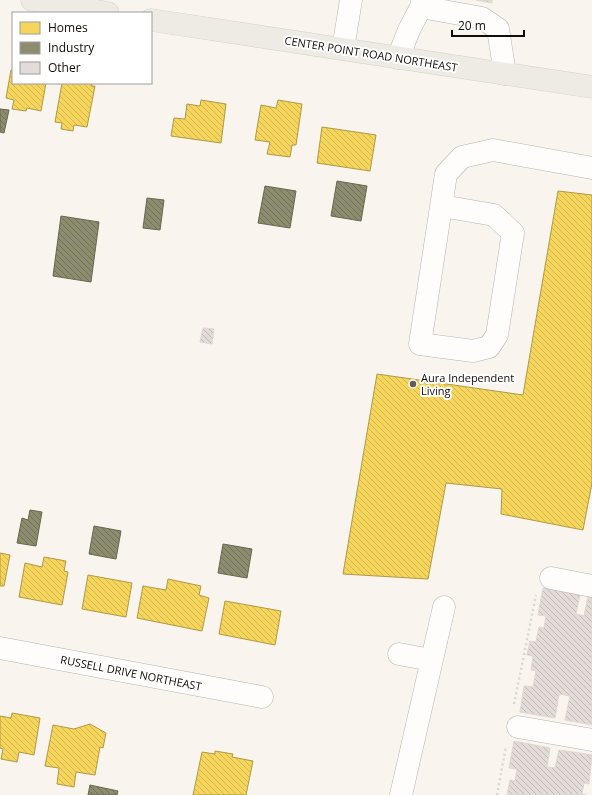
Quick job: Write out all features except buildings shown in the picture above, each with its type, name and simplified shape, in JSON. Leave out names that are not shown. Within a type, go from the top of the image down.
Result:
[{"type":"main road","points":[[37,0],[103,12]]},
{"type":"main road","name":"CENTER POINT ROAD NORTHEAST","points":[[152,20],[592,88]]},
{"type":"street","points":[[343,49],[351,0]]},
{"type":"street","points":[[398,58],[408,30],[421,3],[482,18],[498,28],[505,74]]},
{"type":"street","points":[[442,206],[494,215],[513,233],[497,335],[489,347],[473,351],[420,344],[446,174],[462,157],[493,150],[592,168]]},
{"type":"street","points":[[551,578],[592,586]]},
{"type":"street","points":[[401,795],[444,607]]},
{"type":"street","name":"RUSSELL DRIVE NORTHEAST","points":[[0,648],[262,697]]},
{"type":"street","points":[[399,654],[431,660]]},
{"type":"street","points":[[513,726],[592,740]]},
{"type":"path","points":[[496,795],[513,726],[538,583],[551,578]]},
{"type":"place","name":"Aura Independent Living","points":[[413,384]]}]
